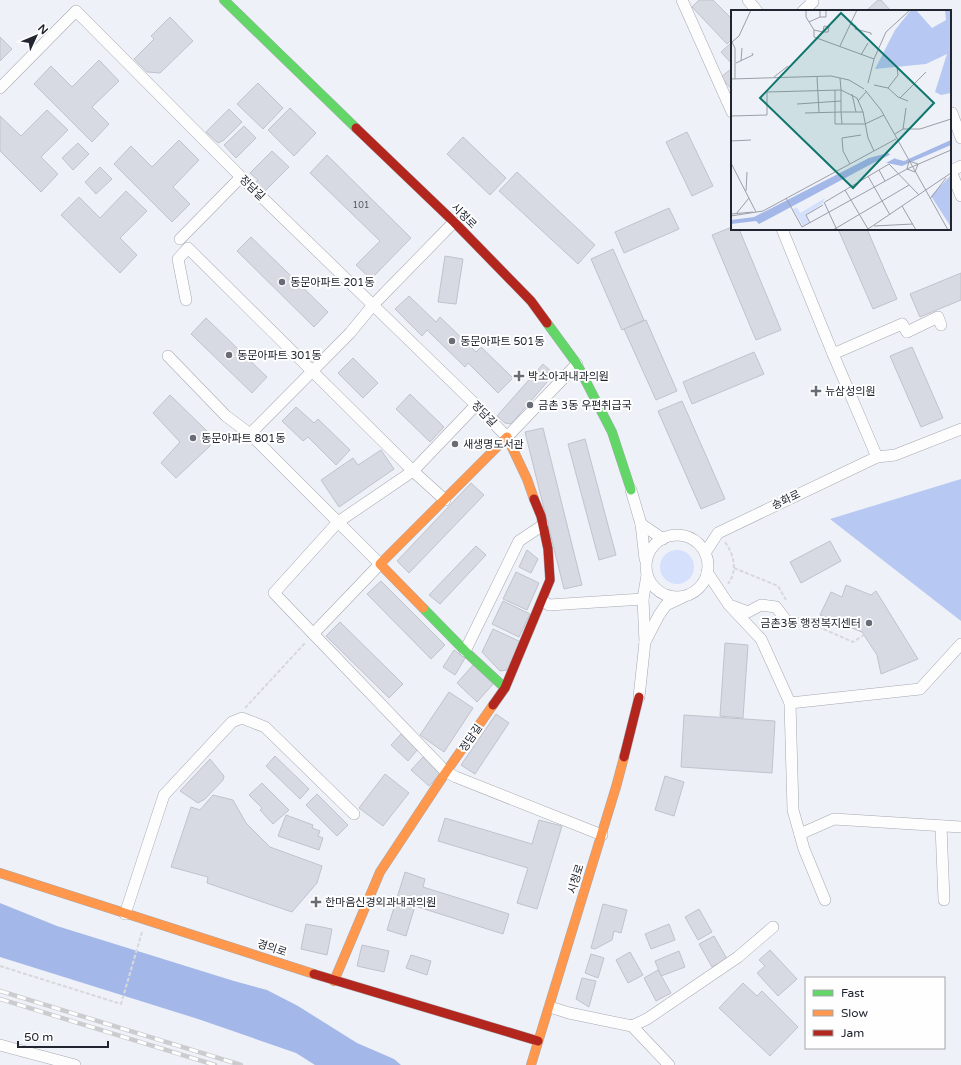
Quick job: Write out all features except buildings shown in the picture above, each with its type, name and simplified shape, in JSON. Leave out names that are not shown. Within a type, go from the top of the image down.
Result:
[{"type":"street","name":"시청로","points":[[224,0],[454,222],[531,301],[577,364],[612,432],[631,490]]},
{"type":"street","points":[[682,0],[731,110]]},
{"type":"street","points":[[804,10],[813,2],[811,0]]},
{"type":"street","name":"정담길","points":[[0,88],[76,11],[241,177],[476,405],[507,437],[527,478],[541,516],[548,549],[550,580],[543,600],[505,688],[446,772],[380,872],[334,981]]},
{"type":"street","points":[[954,112],[961,138]]},
{"type":"street","points":[[961,166],[951,171],[961,196]]},
{"type":"street","points":[[180,239],[241,177]]},
{"type":"street","points":[[250,434],[350,333],[373,305],[454,222]]},
{"type":"street","points":[[782,230],[833,354],[877,456],[895,455],[961,429]]},
{"type":"street","points":[[186,300],[178,259],[188,248],[413,472],[445,500]]},
{"type":"street","points":[[833,354],[902,324],[907,332],[938,317],[941,325]]},
{"type":"street","points":[[168,356],[226,416],[250,434],[466,651],[505,688]]},
{"type":"street","points":[[313,634],[577,364]]},
{"type":"street","points":[[476,405],[413,472],[338,522],[274,593],[446,772],[602,835]]},
{"type":"street","name":"송화로","points":[[694,541],[718,533],[877,456]]},
{"type":"street","points":[[631,490],[641,524],[647,570],[652,584],[659,591],[668,596],[677,597],[687,595]]},
{"type":"street","points":[[641,524],[663,538]]},
{"type":"street","points":[[466,651],[519,541],[543,525]]},
{"type":"street","points":[[705,553],[718,533]]},
{"type":"street","points":[[638,697],[645,642],[643,599],[647,558],[656,543],[663,538],[671,536],[687,537],[700,546],[705,553],[707,572],[703,582],[696,590],[666,605],[658,615],[645,642]]},
{"type":"street","points":[[707,572],[729,605],[761,639],[790,703],[792,810],[804,849],[825,900]]},
{"type":"street","points":[[543,600],[549,605],[643,599]]},
{"type":"street","points":[[729,605],[748,612],[761,605],[776,608],[788,615]]},
{"type":"street","points":[[790,703],[920,689],[961,644]]},
{"type":"street","name":"시청로","points":[[531,1065],[550,1007],[616,787],[638,697]]},
{"type":"street","points":[[125,914],[164,795],[232,722],[242,718],[265,727],[354,814]]},
{"type":"street","points":[[800,834],[834,819],[961,827]]},
{"type":"street","points":[[941,826],[944,900]]},
{"type":"street","name":"경의로","points":[[0,873],[334,981],[538,1041]]},
{"type":"street","points":[[632,1026],[647,1019],[738,957],[773,927]]},
{"type":"street","points":[[550,1007],[569,1013],[632,1026],[669,1065]]},
{"type":"street","points":[[0,1044],[75,1065]]},
{"type":"path","points":[[718,533],[728,546],[733,560],[734,576],[725,589]]},
{"type":"path","points":[[734,568],[778,586],[789,605]]},
{"type":"path","points":[[788,615],[796,617],[853,642],[864,635]]},
{"type":"path","points":[[232,722],[313,634]]},
{"type":"path","points":[[0,966],[122,1004],[142,931]]},
{"type":"shaded area","points":[[961,479],[961,621],[830,519]]},
{"type":"shaded area","points":[[674,550],[680,550],[689,555],[693,561],[693,573],[689,579],[680,584],[674,584],[665,579],[660,570],[660,564],[665,555]]},
{"type":"shaded area","points":[[0,903],[57,926],[267,990],[298,1006],[357,1043],[394,1059],[401,1065],[315,1065],[296,1053],[198,1019],[0,957]]},
{"type":"railway","points":[[0,991],[241,1065]]},
{"type":"railway","points":[[0,999],[215,1065]]},
{"type":"traffic: fast","points":[[224,0],[356,128]]},
{"type":"traffic: fast","points":[[547,323],[577,364],[612,432],[631,490]]},
{"type":"traffic: fast","points":[[423,608],[465,651],[505,688]]},
{"type":"traffic: slow","points":[[423,608],[380,564],[507,437],[527,479],[534,499]]},
{"type":"traffic: slow","points":[[334,981],[380,872],[446,772],[493,705]]},
{"type":"traffic: slow","points":[[531,1065],[624,757]]},
{"type":"traffic: slow","points":[[0,873],[314,974]]},
{"type":"traffic: jam","points":[[356,128],[454,222],[531,301],[547,323]]},
{"type":"traffic: jam","points":[[493,705],[505,688],[550,580],[548,549],[541,516],[534,499]]},
{"type":"traffic: jam","points":[[624,757],[639,697]]},
{"type":"traffic: jam","points":[[314,974],[538,1041]]},
{"type":"place","name":"동문아파트 201동","points":[[282,282]]},
{"type":"place","name":"동문아파트 501동","points":[[452,341]]},
{"type":"place","name":"동문아파트 301동","points":[[229,355]]},
{"type":"place","name":"박소아과내과의원","points":[[519,376]]},
{"type":"place","name":"뉴삼성의원","points":[[816,391]]},
{"type":"place","name":"금촌 3동 우편취급국","points":[[530,405]]},
{"type":"place","name":"동문아파트 801동","points":[[193,438]]},
{"type":"place","name":"새생명도서관","points":[[455,444]]},
{"type":"place","name":"금촌3동 행정복지센터","points":[[869,623]]},
{"type":"place","name":"한마음신경외과내과의원","points":[[316,902]]}]
